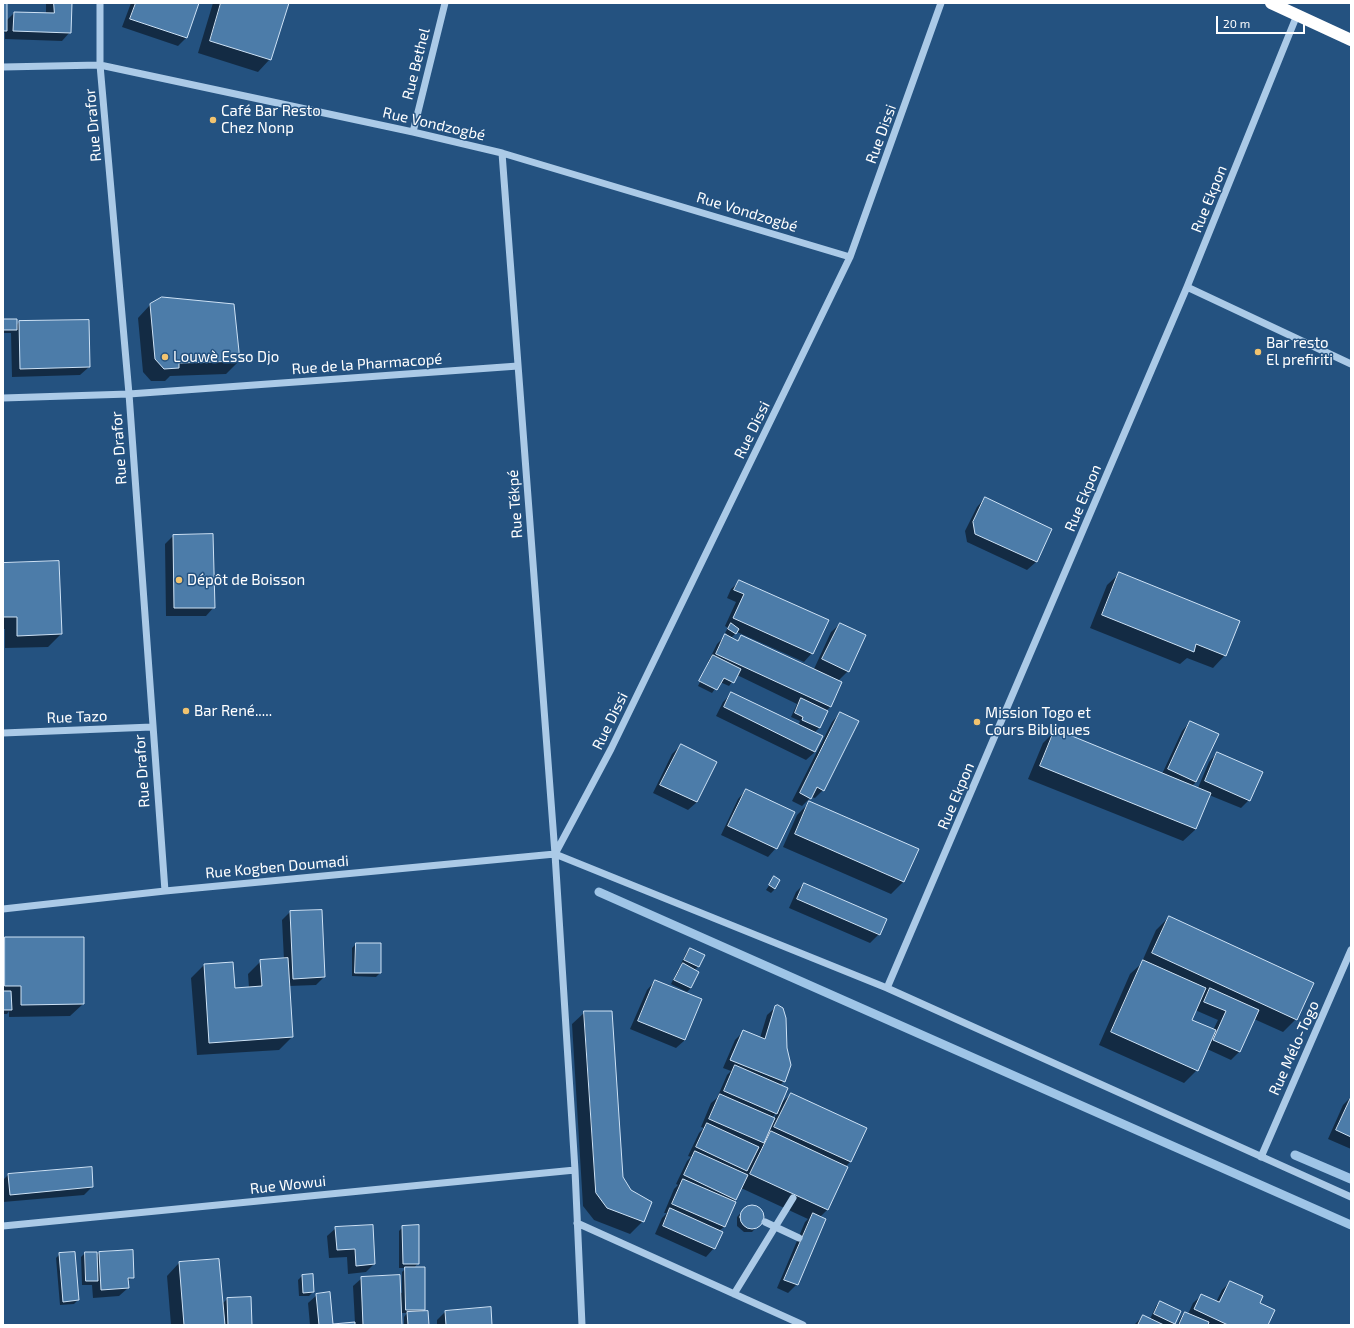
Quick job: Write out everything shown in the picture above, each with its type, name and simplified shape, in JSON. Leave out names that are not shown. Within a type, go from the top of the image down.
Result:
[{"type":"highway","points":[[1271,3],[1351,40]]},
{"type":"street","name":"Rue Drafor","points":[[100,3],[100,65],[129,394],[165,891]]},
{"type":"street","name":"Rue Bethel","points":[[413,132],[445,3]]},
{"type":"street","name":"Rue Dissi","points":[[555,854],[611,749],[850,257],[941,3]]},
{"type":"street","name":"Rue Ekpon","points":[[887,988],[1187,288],[1297,15]]},
{"type":"street","name":"Rue Vondzogbé","points":[[3,67],[100,65],[413,132],[502,153],[850,257]]},
{"type":"street","name":"Rue Tékpé","points":[[502,153],[555,854],[575,1170],[582,1325]]},
{"type":"street","points":[[1187,288],[1351,364]]},
{"type":"street","name":"Rue de la Pharmacopé","points":[[3,398],[129,394],[518,366]]},
{"type":"street","name":"Rue Tazo","points":[[3,734],[152,727]]},
{"type":"street","points":[[555,854],[887,988],[1351,1197]]},
{"type":"street","name":"Rue Kogben Doumadi","points":[[3,908],[555,854]]},
{"type":"street","name":"Rue Mélo-Togo","points":[[1261,1157],[1351,950]]},
{"type":"street","name":"Rue Wowui","points":[[3,1226],[575,1170]]},
{"type":"street","points":[[734,1294],[793,1198]]},
{"type":"street","points":[[766,1222],[799,1238]]},
{"type":"street","points":[[577,1223],[803,1325]]},
{"type":"building","points":[[3,3],[7,3],[7,31],[3,31]]},
{"type":"building","points":[[54,3],[72,3],[71,33],[13,31],[14,12],[54,13]]},
{"type":"building","points":[[136,3],[199,3],[187,38],[130,19]]},
{"type":"building","points":[[221,3],[289,3],[271,60],[210,41]]},
{"type":"building","points":[[162,297],[234,304],[240,361],[179,363],[179,368],[164,369],[155,359],[150,304]]},
{"type":"building","points":[[3,319],[17,319],[17,330],[3,330]]},
{"type":"building","points":[[89,320],[90,367],[20,369],[19,321]]},
{"type":"building","points":[[985,497],[1052,529],[1037,562],[975,534],[973,522]]},
{"type":"building","points":[[213,534],[215,608],[174,608],[173,535]]},
{"type":"building","points":[[59,561],[62,634],[17,636],[17,617],[3,617],[3,563]]},
{"type":"building","points":[[1119,572],[1240,621],[1226,656],[1196,644],[1194,652],[1102,615]]},
{"type":"building","points":[[739,580],[829,620],[813,654],[733,618],[744,594],[734,590]]},
{"type":"building","points":[[731,623],[739,629],[736,634],[728,629]]},
{"type":"building","points":[[840,623],[866,635],[849,672],[822,659]]},
{"type":"building","points":[[725,634],[738,641],[741,635],[842,682],[831,707],[716,654]]},
{"type":"building","points":[[713,655],[741,669],[734,683],[724,678],[717,690],[699,681]]},
{"type":"building","points":[[731,692],[823,736],[815,752],[724,707]]},
{"type":"building","points":[[801,698],[828,711],[820,728],[802,720],[803,717],[795,713]]},
{"type":"building","points":[[840,712],[859,721],[824,791],[817,787],[811,799],[800,793]]},
{"type":"building","points":[[1190,721],[1219,734],[1196,782],[1168,769]]},
{"type":"building","points":[[1055,729],[1211,793],[1196,829],[1040,766]]},
{"type":"building","points":[[681,744],[717,762],[697,802],[660,785]]},
{"type":"building","points":[[1217,752],[1263,772],[1250,801],[1205,781]]},
{"type":"building","points":[[746,789],[795,812],[777,849],[728,826]]},
{"type":"building","points":[[809,801],[919,849],[904,882],[795,834]]},
{"type":"building","points":[[774,876],[780,880],[775,889],[769,885]]},
{"type":"building","points":[[804,883],[887,919],[880,935],[797,899]]},
{"type":"building","points":[[322,910],[325,977],[293,979],[290,911]]},
{"type":"building","points":[[1169,916],[1314,983],[1297,1020],[1152,953]]},
{"type":"building","points":[[5,937],[84,937],[84,1004],[21,1005],[21,986],[5,986]]},
{"type":"building","points":[[356,943],[381,943],[381,973],[355,973]]},
{"type":"building","points":[[690,948],[705,955],[699,967],[684,960]]},
{"type":"building","points":[[288,958],[293,1037],[209,1043],[204,964],[233,962],[235,988],[262,986],[260,960]]},
{"type":"building","points":[[1143,960],[1206,988],[1192,1020],[1216,1030],[1198,1071],[1111,1032]]},
{"type":"building","points":[[683,963],[699,972],[691,988],[674,980]]},
{"type":"building","points":[[655,980],[702,999],[685,1040],[638,1021]]},
{"type":"building","points":[[1210,988],[1259,1010],[1240,1052],[1213,1040],[1226,1011],[1204,1002]]},
{"type":"building","points":[[3,991],[11,991],[12,1010],[3,1010]]},
{"type":"building","points":[[778,1005],[783,1008],[786,1018],[787,1048],[791,1065],[785,1082],[730,1060],[743,1030],[765,1039],[775,1006]]},
{"type":"building","points":[[584,1011],[612,1011],[623,1177],[631,1190],[652,1202],[644,1222],[607,1208],[596,1193]]},
{"type":"building","points":[[735,1065],[788,1088],[777,1114],[724,1091]]},
{"type":"building","points":[[791,1093],[867,1128],[851,1162],[774,1127]]},
{"type":"building","points":[[720,1094],[775,1118],[764,1143],[709,1119]]},
{"type":"building","points":[[1351,1097],[1351,1137],[1336,1130]]},
{"type":"building","points":[[707,1123],[759,1147],[747,1171],[696,1147]]},
{"type":"building","points":[[771,1131],[848,1167],[828,1210],[750,1174]]},
{"type":"building","points":[[695,1151],[748,1175],[736,1200],[684,1175]]},
{"type":"building","points":[[92,1167],[93,1187],[10,1195],[8,1174]]},
{"type":"building","points":[[683,1179],[736,1202],[725,1227],[672,1204]]},
{"type":"building","points":[[752,1205],[761,1208],[764,1217],[761,1226],[752,1229],[743,1226],[740,1217],[743,1208]]},
{"type":"building","points":[[670,1208],[723,1232],[715,1249],[663,1226]]},
{"type":"building","points":[[813,1213],[826,1219],[798,1285],[784,1280]]},
{"type":"building","points":[[373,1225],[375,1264],[356,1266],[355,1249],[337,1250],[335,1227]]},
{"type":"building","points":[[419,1225],[419,1264],[403,1264],[402,1226]]},
{"type":"building","points":[[133,1250],[134,1278],[128,1278],[129,1288],[101,1290],[99,1252]]},
{"type":"building","points":[[75,1252],[79,1300],[63,1302],[59,1253]]},
{"type":"building","points":[[85,1252],[97,1252],[98,1281],[86,1281]]},
{"type":"building","points":[[219,1259],[225,1325],[184,1325],[179,1262]]},
{"type":"building","points":[[405,1267],[425,1267],[425,1310],[406,1310]]},
{"type":"building","points":[[313,1274],[314,1292],[303,1293],[302,1275]]},
{"type":"building","points":[[400,1275],[402,1325],[363,1325],[361,1277]]},
{"type":"building","points":[[1230,1281],[1263,1296],[1260,1303],[1275,1310],[1268,1325],[1228,1325],[1194,1309],[1201,1294],[1219,1302]]},
{"type":"building","points":[[330,1292],[333,1324],[355,1322],[355,1325],[319,1325],[316,1294]]},
{"type":"building","points":[[251,1297],[252,1325],[228,1325],[227,1298]]},
{"type":"building","points":[[1160,1301],[1181,1311],[1175,1324],[1154,1314]]},
{"type":"building","points":[[491,1307],[492,1325],[446,1325],[445,1311]]},
{"type":"building","points":[[428,1311],[429,1325],[408,1325],[407,1312]]},
{"type":"building","points":[[1185,1312],[1209,1322],[1208,1325],[1179,1325]]},
{"type":"building","points":[[1143,1315],[1164,1325],[1138,1325]]},
{"type":"waterway","points":[[599,892],[1351,1225]]},
{"type":"waterway","points":[[1295,1155],[1351,1179]]},
{"type":"place","name":"Café Bar Resto Chez Nonp","points":[[213,120]]},
{"type":"place","name":"Bar resto El prefiriti","points":[[1258,352]]},
{"type":"place","name":"Louwè Esso Djo","points":[[165,357]]},
{"type":"place","name":"Dépôt de Boisson","points":[[179,580]]},
{"type":"place","name":"Bar René.....","points":[[186,711]]},
{"type":"place","name":"Mission Togo et Cours Bibliques","points":[[977,722]]}]
